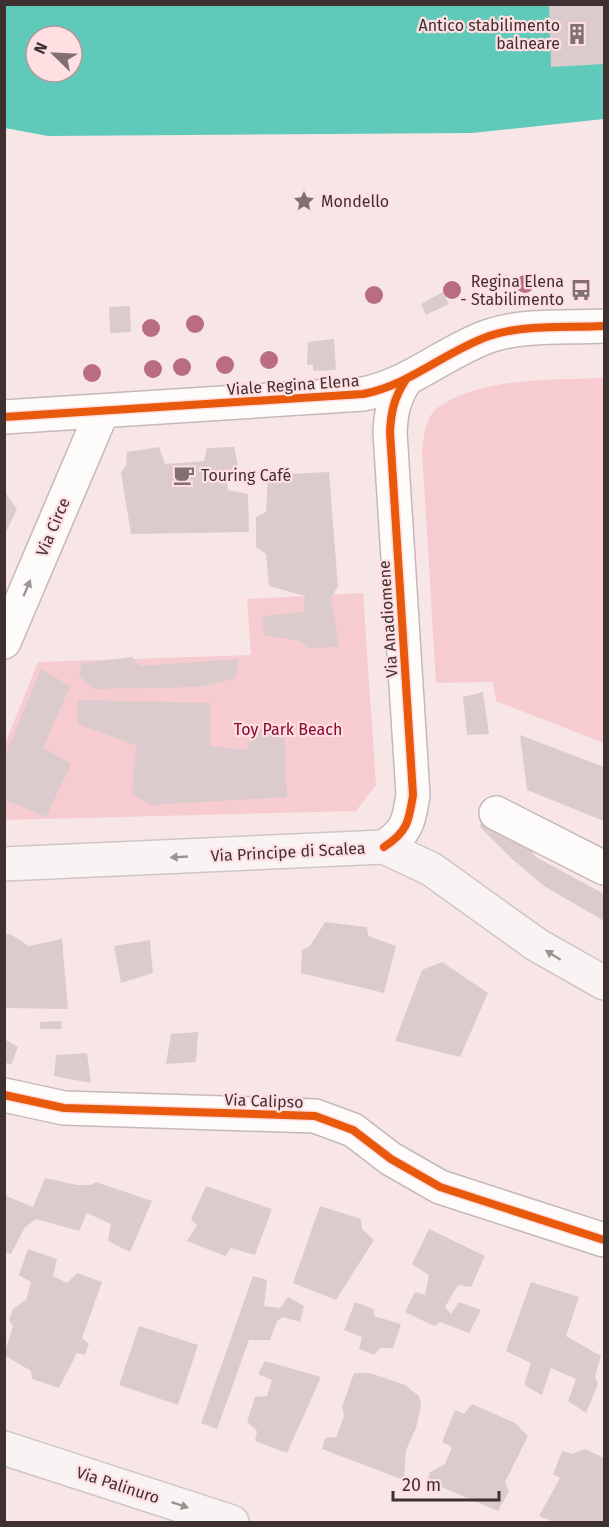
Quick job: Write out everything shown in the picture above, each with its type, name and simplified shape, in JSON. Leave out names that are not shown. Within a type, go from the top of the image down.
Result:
[{"type":"main road","name":"Via Principe di Scalea","points":[[4,864],[384,847],[406,855],[431,869],[537,945],[604,983]]},
{"type":"main road","name":"Via Palinuro","points":[[4,1448],[232,1522]]},
{"type":"street","name":"Viale Regina Elena","points":[[4,417],[345,396],[384,390],[405,381],[465,345],[491,335],[520,330],[604,326]]},
{"type":"street","name":"Via Anadiomene","points":[[384,847],[401,836],[410,819],[413,795],[390,432],[391,410],[395,396],[405,381]]},
{"type":"street","name":"Via Circe","points":[[4,642],[102,411]]},
{"type":"street","points":[[496,813],[604,868]]},
{"type":"street","name":"Via Calipso","points":[[4,1095],[64,1108],[315,1116],[353,1130],[391,1159],[440,1187],[604,1240]]},
{"type":"green space","points":[[604,378],[604,743],[496,701],[493,682],[436,683],[422,451],[426,428],[433,412],[454,398],[496,385],[518,382]]},
{"type":"green space","name":"Toy Park Beach","points":[[363,593],[376,785],[356,811],[5,820],[5,744],[38,662],[251,655],[247,599]]},
{"type":"water","points":[[4,5],[604,5],[604,119],[472,133],[48,136],[5,128]]},
{"type":"building","name":"Antico stabilimento balneare","points":[[549,4],[604,4],[604,64],[551,67]]},
{"type":"building","points":[[443,292],[449,304],[426,315],[421,304]]},
{"type":"building","points":[[130,306],[131,332],[110,333],[109,307]]},
{"type":"building","points":[[334,339],[336,370],[313,371],[313,365],[307,365],[308,342]]},
{"type":"building","points":[[159,447],[165,464],[204,461],[207,448],[234,447],[238,465],[226,475],[228,490],[248,494],[249,532],[131,534],[121,473],[126,465],[127,452]]},
{"type":"building","points":[[329,472],[338,587],[331,597],[339,647],[308,648],[301,641],[264,635],[262,616],[304,612],[305,596],[269,586],[266,554],[256,547],[256,517],[266,512],[268,475]]},
{"type":"building","points":[[4,491],[17,509],[4,536]]},
{"type":"building","points":[[132,657],[140,666],[239,659],[236,678],[200,687],[93,689],[79,676],[82,663]]},
{"type":"building","points":[[41,669],[70,686],[43,748],[71,764],[46,817],[4,799],[4,758]]},
{"type":"building","points":[[483,692],[489,734],[467,735],[463,697]]},
{"type":"building","points":[[78,700],[210,703],[210,746],[247,750],[252,728],[284,730],[287,797],[151,805],[132,794],[136,745],[77,724]]},
{"type":"building","points":[[520,735],[604,767],[604,821],[527,790]]},
{"type":"building","points":[[487,818],[526,844],[536,857],[604,894],[604,921],[544,886],[511,858],[479,826]]},
{"type":"building","points":[[325,922],[367,927],[368,936],[396,946],[384,993],[301,973],[302,950],[310,946]]},
{"type":"building","points":[[10,934],[29,946],[62,939],[68,1009],[4,1008],[4,935]]},
{"type":"building","points":[[150,940],[153,973],[121,983],[114,946]]},
{"type":"building","points":[[442,962],[488,993],[460,1057],[395,1041],[422,970]]},
{"type":"building","points":[[61,1021],[62,1029],[40,1029],[40,1022]]},
{"type":"building","points":[[198,1032],[196,1062],[166,1064],[171,1034]]},
{"type":"building","points":[[4,1039],[18,1047],[11,1065],[4,1062]]},
{"type":"building","points":[[87,1053],[91,1083],[54,1076],[56,1055]]},
{"type":"building","points":[[45,1178],[77,1185],[91,1185],[96,1182],[152,1201],[130,1252],[108,1241],[111,1224],[87,1213],[79,1231],[36,1219],[25,1227],[11,1254],[4,1252],[4,1195],[33,1207]]},
{"type":"building","points":[[206,1186],[272,1209],[255,1255],[231,1248],[225,1256],[187,1241],[197,1225],[191,1219]]},
{"type":"building","points":[[320,1206],[361,1219],[362,1229],[374,1240],[336,1300],[293,1283]]},
{"type":"building","points":[[429,1229],[485,1256],[471,1287],[458,1285],[445,1307],[451,1314],[459,1302],[481,1310],[469,1333],[440,1322],[434,1326],[405,1312],[415,1292],[425,1295],[429,1275],[412,1264]]},
{"type":"building","points":[[28,1249],[57,1259],[53,1276],[67,1283],[77,1273],[102,1282],[82,1338],[89,1344],[85,1355],[77,1353],[59,1388],[32,1379],[31,1371],[4,1355],[13,1326],[9,1320],[13,1309],[26,1300],[31,1282],[19,1275]]},
{"type":"building","points":[[253,1276],[267,1280],[264,1306],[280,1308],[288,1297],[304,1306],[300,1322],[283,1317],[277,1321],[270,1340],[249,1340],[217,1429],[201,1423]]},
{"type":"building","points":[[531,1282],[579,1297],[566,1336],[601,1356],[595,1376],[598,1384],[586,1413],[568,1401],[576,1379],[551,1368],[542,1395],[524,1385],[531,1363],[506,1351]]},
{"type":"building","points":[[355,1302],[374,1309],[374,1316],[401,1324],[393,1348],[380,1348],[374,1355],[359,1349],[362,1337],[344,1330]]},
{"type":"building","points":[[139,1326],[198,1345],[178,1405],[119,1385]]},
{"type":"building","points":[[265,1361],[321,1377],[287,1453],[255,1441],[257,1431],[247,1422],[255,1397],[267,1396],[272,1380],[258,1374]]},
{"type":"building","points":[[354,1373],[370,1373],[405,1385],[419,1396],[421,1405],[416,1428],[406,1450],[404,1480],[322,1449],[325,1438],[336,1437],[344,1416],[342,1407]]},
{"type":"building","points":[[472,1404],[515,1423],[528,1436],[505,1482],[509,1491],[498,1511],[427,1481],[430,1472],[445,1464],[452,1447],[442,1442],[455,1410],[464,1414]]},
{"type":"building","points":[[585,1449],[604,1458],[604,1522],[554,1522],[539,1516],[560,1478],[553,1474],[562,1451],[572,1454]]},
{"type":"cycle path","points":[[4,417],[363,394],[380,390],[412,376],[473,343],[503,332],[531,328],[604,326]]},
{"type":"cycle path","points":[[384,847],[398,836],[406,825],[413,795],[390,432],[394,405],[405,381]]},
{"type":"cycle path","points":[[4,1095],[64,1108],[315,1116],[353,1130],[391,1159],[440,1187],[604,1240]]},
{"type":"place","name":"Antico stabilimento balneare","points":[[577,34]]},
{"type":"place","name":"Mondello","points":[[304,201]]},
{"type":"place","name":"Regina Elena - Stabilimento","points":[[581,290]]},
{"type":"place","name":"Touring Café","points":[[184,475]]}]
